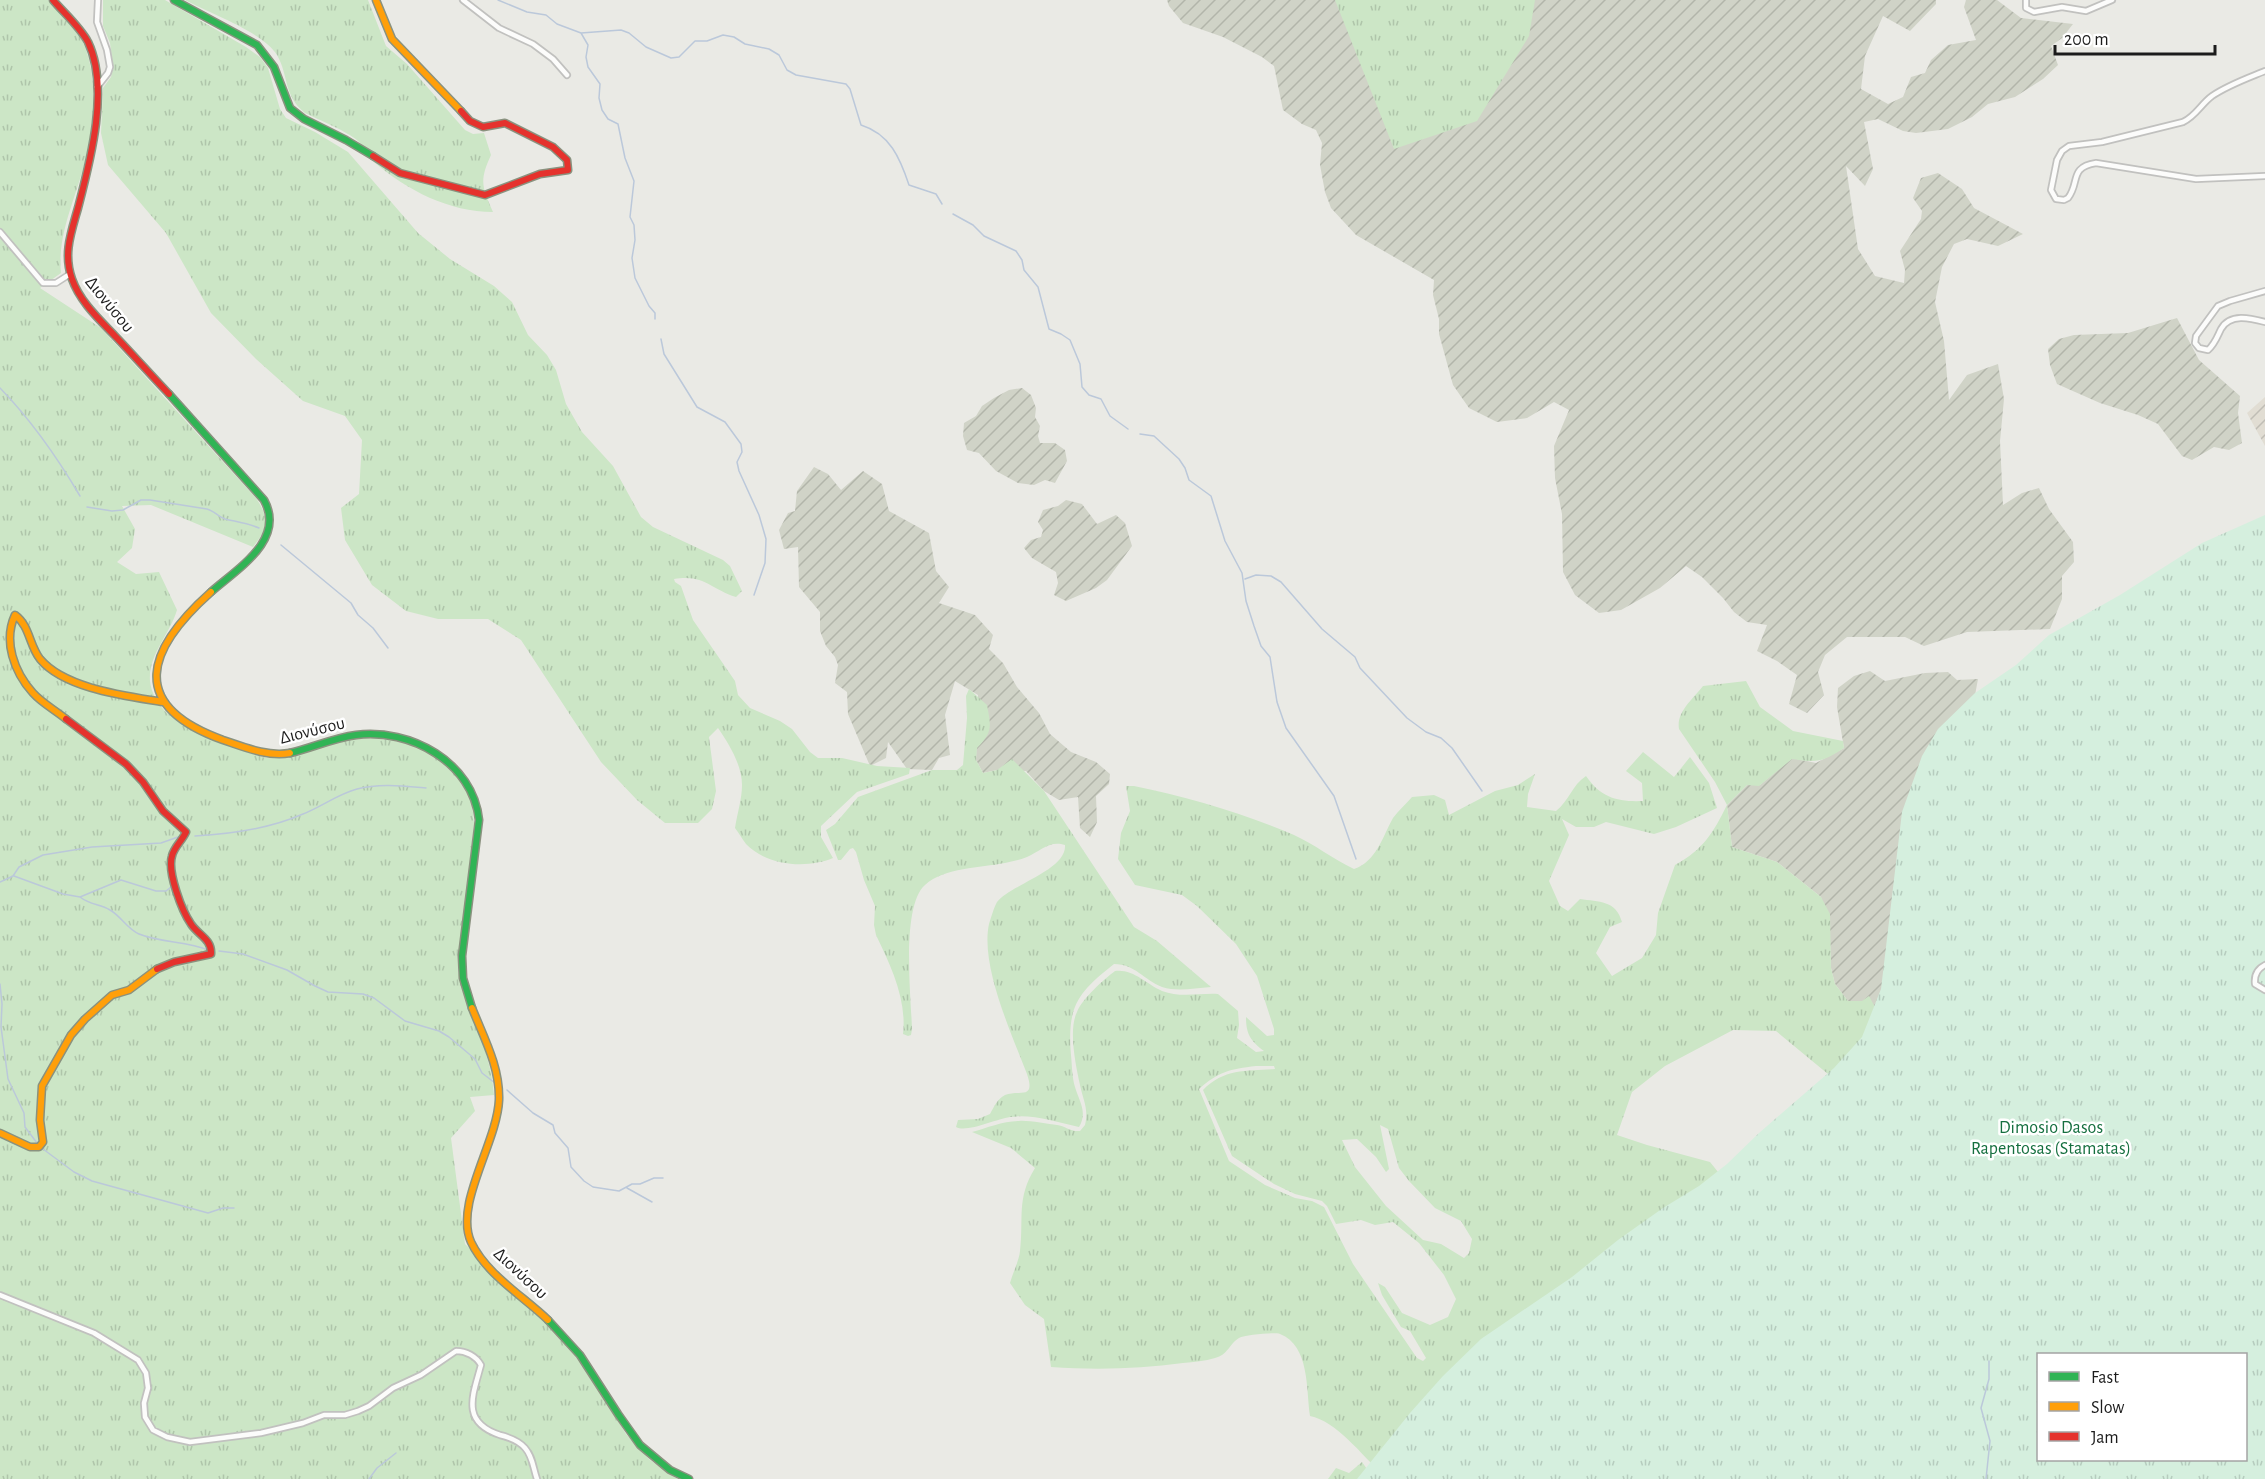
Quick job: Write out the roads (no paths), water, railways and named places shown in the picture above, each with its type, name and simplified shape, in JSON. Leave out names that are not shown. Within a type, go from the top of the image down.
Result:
[{"type":"main road","name":"Διονύσου","points":[[53,0],[87,41],[94,60],[97,87],[96,117],[89,166],[67,246],[70,274],[79,295],[89,308],[264,500],[269,510],[271,526],[263,542],[198,605],[168,642],[160,658],[156,676],[157,690],[162,702],[186,723],[207,733],[272,755],[296,753],[357,734],[379,733],[402,737],[418,742],[436,753],[465,781],[477,803],[479,820],[462,957],[463,978],[466,993],[492,1054],[499,1090],[494,1131],[467,1212],[466,1222],[470,1239],[484,1260],[570,1342],[633,1437],[646,1452],[660,1464],[689,1479]]},
{"type":"main road","points":[[174,0],[258,45],[274,67],[290,108],[304,119],[346,140],[400,173],[485,195],[493,194],[530,177],[552,170],[564,172],[568,170],[567,160],[553,147],[538,139],[505,123],[483,127],[470,122],[392,39],[376,0]]},
{"type":"main road","points":[[0,1133],[30,1146],[39,1147],[43,1142],[40,1120],[42,1086],[71,1035],[112,995],[129,990],[160,968],[193,957],[207,956],[211,954],[212,947],[191,924],[171,865],[172,853],[182,842],[186,832],[164,811],[143,782],[126,764],[26,686],[9,647],[11,621],[15,615],[23,619],[35,653],[41,662],[65,678],[129,697],[162,702]]},
{"type":"street","points":[[97,87],[108,74],[110,67],[107,50],[97,22],[98,0]]},
{"type":"street","points":[[463,0],[499,28],[533,44],[553,59],[567,75]]},
{"type":"street","points":[[2026,0],[2026,8],[2034,12],[2062,7],[2086,11],[2112,0]]},
{"type":"street","points":[[2265,71],[2216,94],[2183,122],[2102,142],[2069,146],[2062,151],[2057,160],[2051,190],[2054,198],[2066,200],[2071,196],[2079,170],[2088,164],[2096,163],[2196,179],[2265,176]]},
{"type":"street","points":[[0,232],[43,283],[56,283],[70,274]]},
{"type":"street","points":[[2265,291],[2224,302],[2218,306],[2196,336],[2196,346],[2208,350],[2224,324],[2230,320],[2248,318],[2265,322]]},
{"type":"street","points":[[2265,965],[2258,970],[2255,984],[2265,990]]},
{"type":"street","points":[[0,1295],[94,1333],[138,1360],[146,1373],[148,1388],[144,1403],[145,1417],[153,1430],[167,1437],[190,1442],[261,1433],[303,1423],[324,1415],[345,1415],[358,1411],[369,1406],[393,1388],[421,1375],[456,1351],[461,1351],[476,1357],[481,1365],[474,1386],[473,1416],[487,1429],[525,1448],[532,1461],[537,1479]]},
{"type":"waterway","points":[[498,0],[527,12],[546,15],[557,24],[581,33],[588,45],[586,57],[588,67],[600,84],[599,98],[602,110],[608,119],[618,124],[625,158],[634,181],[630,217],[634,225],[635,240],[632,258],[635,278],[655,313],[655,319]]},
{"type":"waterway","points":[[581,33],[621,30],[629,33],[646,47],[671,58],[679,57],[695,41],[707,41],[723,35],[734,37],[745,44],[769,49],[779,55],[787,70],[796,75],[846,84],[850,89],[861,125],[871,129],[887,141],[898,157],[909,185],[936,194],[942,204]]},
{"type":"waterway","points":[[953,214],[973,225],[984,236],[1016,251],[1022,260],[1024,270],[1038,287],[1049,329],[1070,340],[1080,364],[1082,387],[1089,395],[1101,399],[1110,416],[1128,429]]},
{"type":"waterway","points":[[661,339],[664,354],[697,407],[725,422],[741,444],[742,452],[737,462],[739,471],[759,515],[766,539],[765,563],[754,595]]},
{"type":"waterway","points":[[0,388],[23,413],[80,496]]},
{"type":"waterway","points":[[1140,434],[1154,436],[1179,459],[1189,480],[1211,496],[1225,541],[1242,573],[1246,601],[1261,646],[1270,657],[1277,702],[1286,728],[1334,796],[1356,859]]},
{"type":"waterway","points":[[87,507],[112,511],[123,510],[141,500],[150,500],[207,509],[225,519],[259,528]]},
{"type":"waterway","points":[[281,545],[351,603],[358,615],[373,628],[388,648]]},
{"type":"waterway","points":[[1245,579],[1256,575],[1271,576],[1281,582],[1322,629],[1355,657],[1360,668],[1407,718],[1426,732],[1441,738],[1452,748],[1482,791]]},
{"type":"waterway","points":[[195,836],[236,832],[277,823],[310,811],[343,794],[365,787],[426,788]]},
{"type":"waterway","points":[[0,882],[13,876],[19,867],[43,855],[92,847],[161,843],[178,837]]},
{"type":"waterway","points":[[14,876],[63,894],[80,897],[121,880],[156,891],[166,891],[171,887]]},
{"type":"waterway","points":[[80,897],[110,910],[139,934],[208,950]]},
{"type":"waterway","points":[[219,951],[243,954],[287,970],[328,992],[363,994],[374,998],[405,1021],[439,1031],[449,1037],[475,1059],[482,1073],[495,1083]]},
{"type":"waterway","points":[[0,984],[1,1027],[8,1079],[24,1113],[25,1127],[37,1143]]},
{"type":"waterway","points":[[507,1090],[533,1113],[553,1125],[555,1133],[568,1148],[571,1167],[593,1187],[619,1191],[632,1184],[663,1178]]},
{"type":"waterway","points":[[43,1149],[74,1172],[92,1181],[208,1213],[223,1208],[234,1208]]},
{"type":"waterway","points":[[627,1188],[652,1202]]},
{"type":"waterway","points":[[1986,1479],[1990,1441],[1981,1408],[1989,1379],[1989,1361]]},
{"type":"waterway","points":[[369,1479],[377,1468],[396,1453]]},
{"type":"park label","name":"Dimosio Dasos Rapentosas (Stamatas)","points":[[2051,1137]]}]
